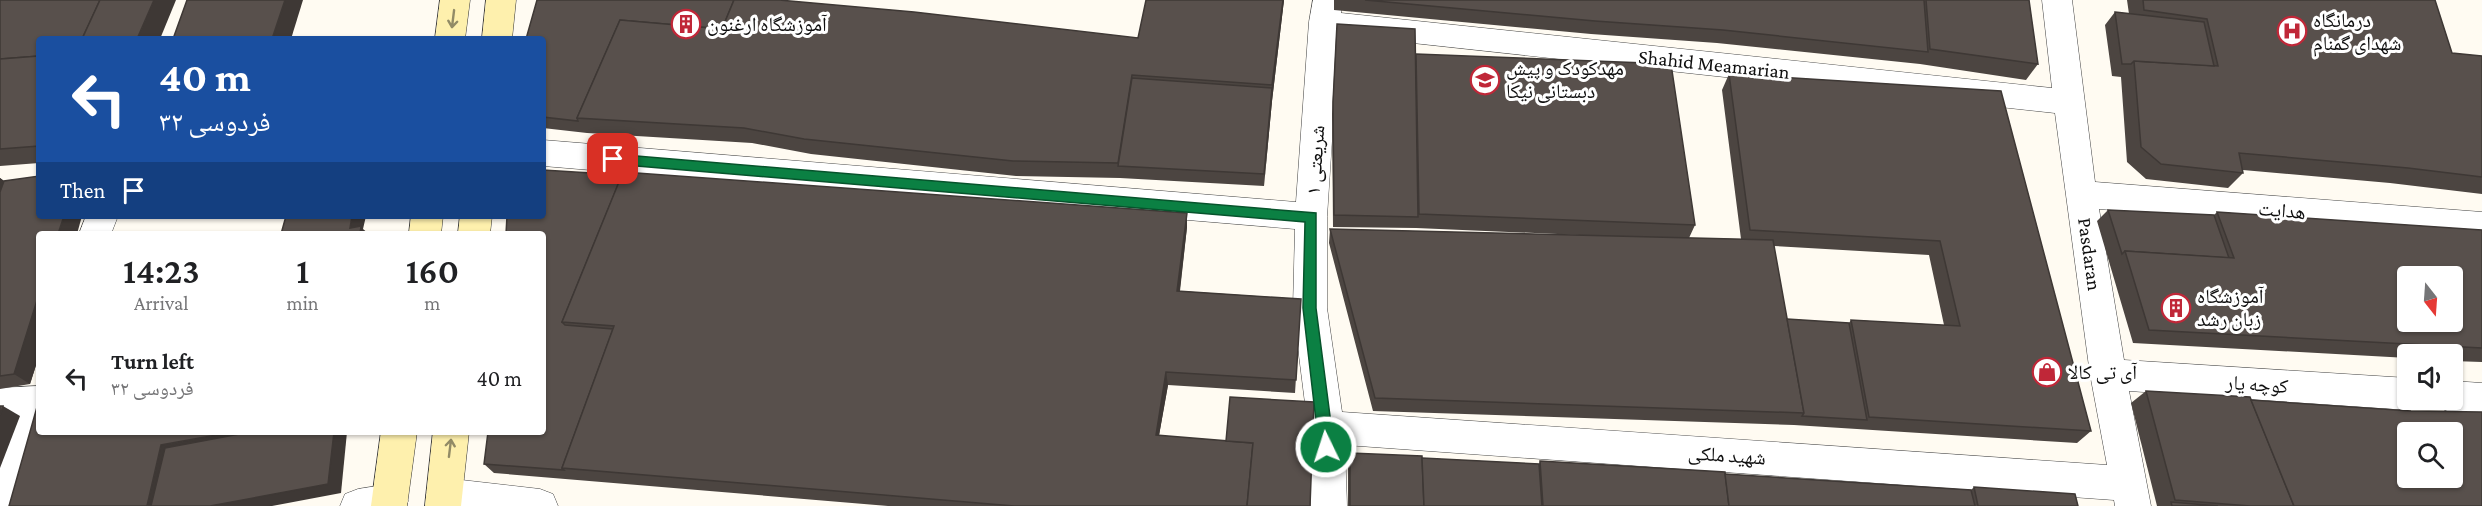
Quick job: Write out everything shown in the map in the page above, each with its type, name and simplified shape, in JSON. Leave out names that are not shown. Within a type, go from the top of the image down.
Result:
[{"type":"main road","points":[[450,36],[455,0]]},
{"type":"main road","points":[[497,36],[501,0]]},
{"type":"main road","points":[[379,504],[398,435]]},
{"type":"main road","points":[[444,501],[452,435]]},
{"type":"street","name":"Pasdaran","points":[[2058,0],[2068,102],[2107,374],[2131,495]]},
{"type":"street","name":"Shahid Meamarian","points":[[1326,11],[2068,102]]},
{"type":"street","name":"شریعتی ۱","points":[[1326,11],[1311,217],[1310,308],[1326,427],[1329,506]]},
{"type":"street","points":[[546,153],[1311,217]]},
{"type":"street","name":"هدایت","points":[[2081,194],[2482,226]]},
{"type":"street","name":"کوچه یار","points":[[2107,374],[2397,393]]},
{"type":"street","points":[[2463,398],[2482,399]]},
{"type":"street","points":[[0,404],[36,402]]},
{"type":"street","points":[[0,505],[36,417]]},
{"type":"street","name":"شهید ملکی","points":[[1326,427],[2131,495]]},
{"type":"street","points":[[444,501],[540,506]]},
{"type":"building","points":[[0,0],[100,0],[83,36],[36,36],[36,56],[0,59]]},
{"type":"building","points":[[100,0],[154,0],[138,36],[83,36]]},
{"type":"building","points":[[187,0],[285,0],[273,36],[174,36]]},
{"type":"building","points":[[537,0],[734,0],[722,29],[620,20],[577,118],[578,121],[546,117],[546,36],[527,36]]},
{"type":"building","points":[[734,0],[779,0],[914,12],[1138,38],[1146,0],[1283,0],[1272,85],[1132,75],[1118,163],[1013,161],[804,139],[744,128],[577,118],[620,20],[722,29]]},
{"type":"building","points":[[1365,0],[1924,0],[1928,52],[1723,30]]},
{"type":"building","points":[[1926,0],[2029,0],[2038,64],[1930,49]]},
{"type":"building","points":[[2143,0],[2435,0],[2452,53],[2482,56],[2482,177],[2239,153],[2243,173],[2161,164],[2141,147],[2134,61],[2218,66],[2207,19],[2144,10]]},
{"type":"building","points":[[2115,12],[2204,22],[2214,66],[2134,61],[2131,64],[2122,64]]},
{"type":"building","points":[[1337,24],[1415,29],[1418,217],[1334,215],[1333,102]]},
{"type":"building","points":[[1416,54],[1671,64],[1695,225],[1419,214]]},
{"type":"building","points":[[36,56],[36,146],[0,149],[0,59]]},
{"type":"building","points":[[1729,74],[2001,91],[2091,431],[1869,417],[1851,320],[1960,326],[1940,241],[1750,230]]},
{"type":"building","points":[[1132,78],[1272,88],[1264,174],[1118,166]]},
{"type":"building","points":[[546,170],[622,175],[562,322],[565,325],[613,329],[562,468],[564,470],[484,464],[488,435],[546,435],[546,231],[506,231],[507,219],[546,219]]},
{"type":"building","points":[[623,172],[1187,213],[1177,291],[1301,299],[1296,380],[1166,372],[1156,435],[1253,443],[1247,506],[1014,506],[562,468],[614,326],[562,322]]},
{"type":"building","points":[[36,176],[36,219],[63,219],[59,231],[36,231],[36,304],[14,374],[0,376],[0,192],[4,181]]},
{"type":"building","points":[[2108,210],[2214,215],[2229,258],[2125,251],[2122,254]]},
{"type":"building","points":[[2217,212],[2482,230],[2482,348],[2463,347],[2463,344],[2408,344],[2149,330],[2125,251],[2234,258]]},
{"type":"building","points":[[285,219],[352,219],[350,228],[361,226],[360,231],[282,231]]},
{"type":"building","points":[[1330,229],[1773,240],[1804,413],[1375,398]]},
{"type":"building","points":[[1787,319],[1849,323],[1867,420],[1802,416],[1804,413]]},
{"type":"building","points":[[2146,391],[2250,397],[2294,506],[2250,506],[2175,500]]},
{"type":"building","points":[[1230,397],[1314,402],[1310,506],[1247,506],[1253,443],[1226,441]]},
{"type":"building","points":[[2251,400],[2411,411],[2482,412],[2482,506],[2294,506]]},
{"type":"building","points":[[36,411],[36,435],[216,435],[161,445],[147,506],[9,506]]},
{"type":"building","points":[[234,435],[334,435],[328,484],[210,506],[151,506],[165,448]]},
{"type":"building","points":[[1350,453],[1422,456],[1424,506],[1350,506]]},
{"type":"building","points":[[1422,458],[1539,464],[1542,506],[1424,506]]},
{"type":"building","points":[[1540,461],[1725,472],[1729,506],[1543,506]]},
{"type":"building","points":[[1725,474],[1971,490],[1975,506],[1729,506]]},
{"type":"building","points":[[1974,487],[2075,494],[2078,506],[1978,506]]},
{"type":"building","points":[[2171,502],[2218,506],[2172,506]]},
{"type":"place","name":"آموزشگاه ارغنون","points":[[686,24]]},
{"type":"place","name":"درمانگاه شهدای گمنام","points":[[2292,31]]},
{"type":"place","name":"مهدکودک و پیش دبستانی نیکا","points":[[1485,80]]},
{"type":"place","name":"آموزشگاه زبان رشد","points":[[2176,308]]},
{"type":"place","name":"آی تی کالا","points":[[2047,372]]},
{"type":"route","points":[[613,159],[1311,217],[1310,308],[1326,427],[1326,447]]}]
